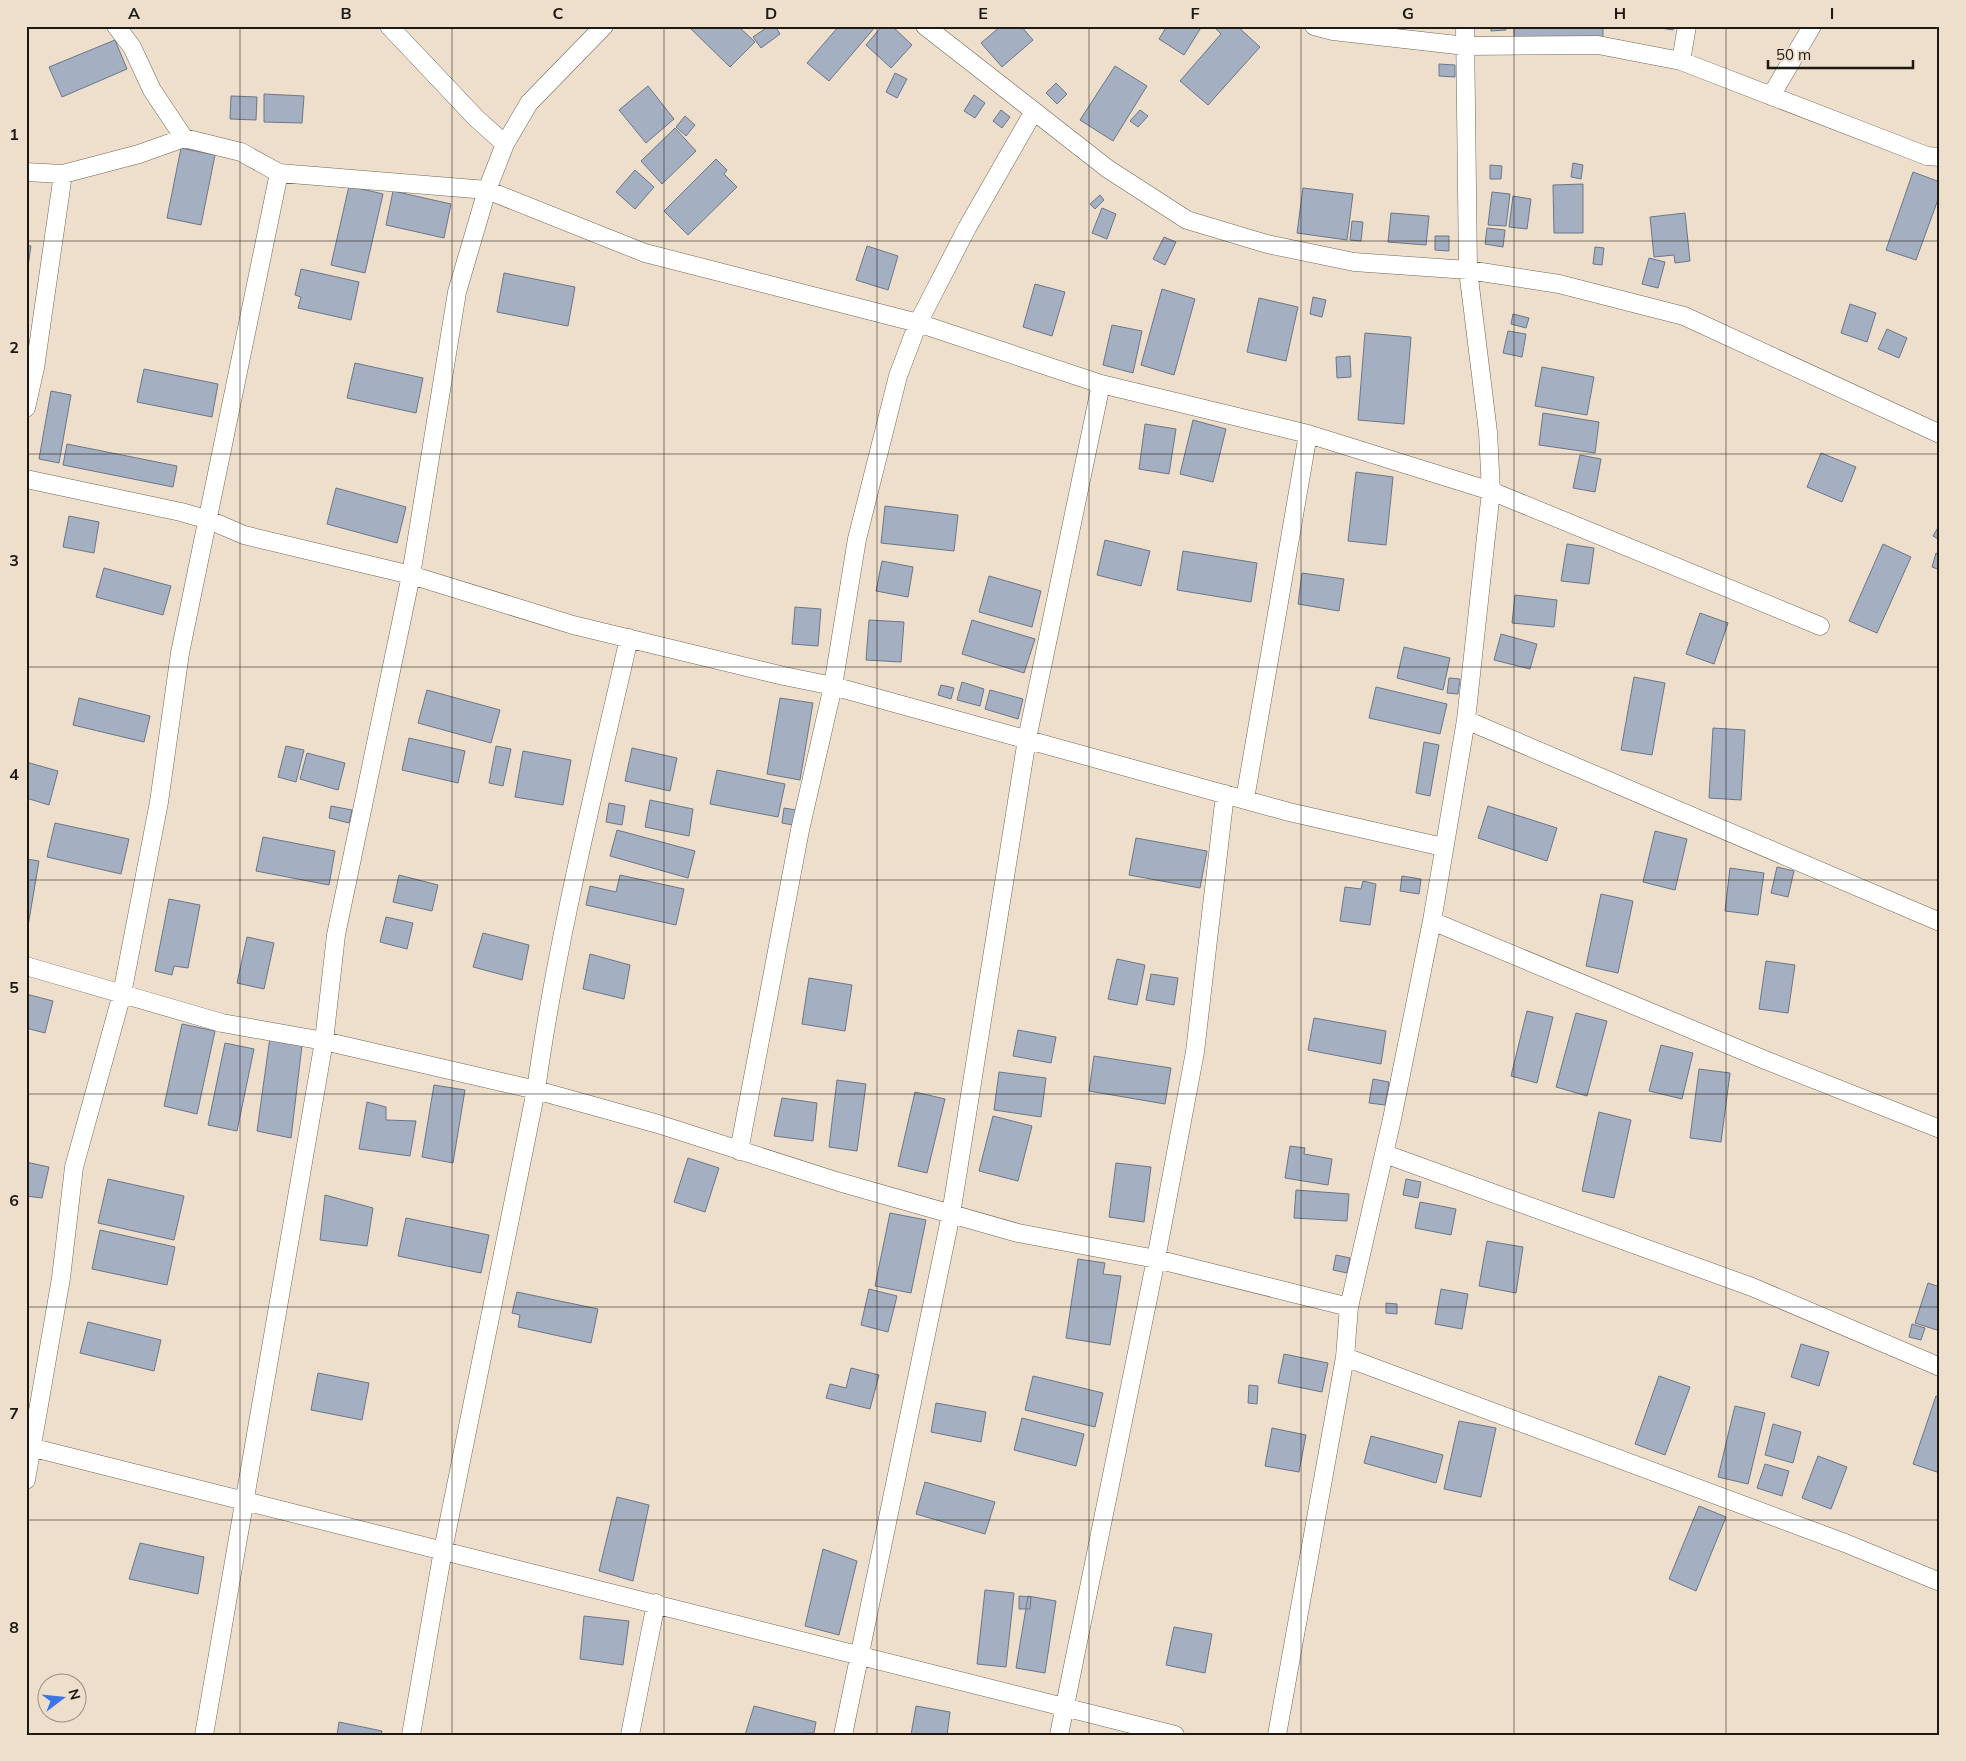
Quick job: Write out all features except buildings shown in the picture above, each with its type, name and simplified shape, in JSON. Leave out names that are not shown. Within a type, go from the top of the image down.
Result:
[{"type":"street","points":[[116,26],[132,47],[152,90],[184,138]]},
{"type":"street","points":[[389,26],[476,118],[505,144]]},
{"type":"street","points":[[925,26],[1108,169],[1187,220],[1267,244],[1354,262],[1468,270],[1558,284],[1684,316],[1940,434]]},
{"type":"street","points":[[1314,26],[1333,31],[1466,46],[1598,45],[1682,61],[1928,156],[1940,156]]},
{"type":"street","points":[[1277,1735],[1345,1357],[1349,1307],[1385,1154],[1432,921],[1466,720],[1491,491],[1488,432],[1468,270],[1465,26]]},
{"type":"street","points":[[1682,61],[1687,26]]},
{"type":"street","points":[[1771,96],[1812,26]]},
{"type":"street","points":[[204,1735],[324,1041],[336,935],[411,575],[457,292],[487,190],[505,144],[529,103],[603,27]]},
{"type":"street","points":[[739,1151],[800,830],[833,686],[857,539],[898,376],[918,323],[967,228],[1034,111]]},
{"type":"street","points":[[26,172],[63,174],[139,154],[184,138],[241,152],[279,173],[487,190],[645,253],[918,323],[1101,384],[1308,434],[1491,491],[1820,626]]},
{"type":"street","points":[[26,1480],[29,1446],[61,1278],[74,1168],[122,994],[159,802],[180,653],[209,520],[279,173]]},
{"type":"street","points":[[26,408],[35,368],[63,174]]},
{"type":"street","points":[[843,1735],[951,1214],[1027,739],[1101,384]]},
{"type":"street","points":[[1245,800],[1308,434]]},
{"type":"street","points":[[26,479],[209,520],[244,535],[411,575],[574,625],[833,686],[1245,800],[1443,847]]},
{"type":"street","points":[[411,1735],[443,1550],[536,1090],[545,1026],[579,858],[628,638]]},
{"type":"street","points":[[1466,720],[1940,922]]},
{"type":"street","points":[[1059,1735],[1156,1259],[1195,1052],[1225,794]]},
{"type":"street","points":[[1432,921],[1756,1056],[1940,1129]]},
{"type":"street","points":[[26,966],[222,1023],[324,1041],[536,1090],[658,1124],[739,1151],[1018,1233],[1156,1259],[1349,1307]]},
{"type":"street","points":[[1385,1154],[1752,1287],[1940,1367]]},
{"type":"street","points":[[1345,1357],[1846,1543],[1940,1582]]},
{"type":"street","points":[[29,1446],[1175,1735]]},
{"type":"street","points":[[630,1735],[656,1603]]}]
